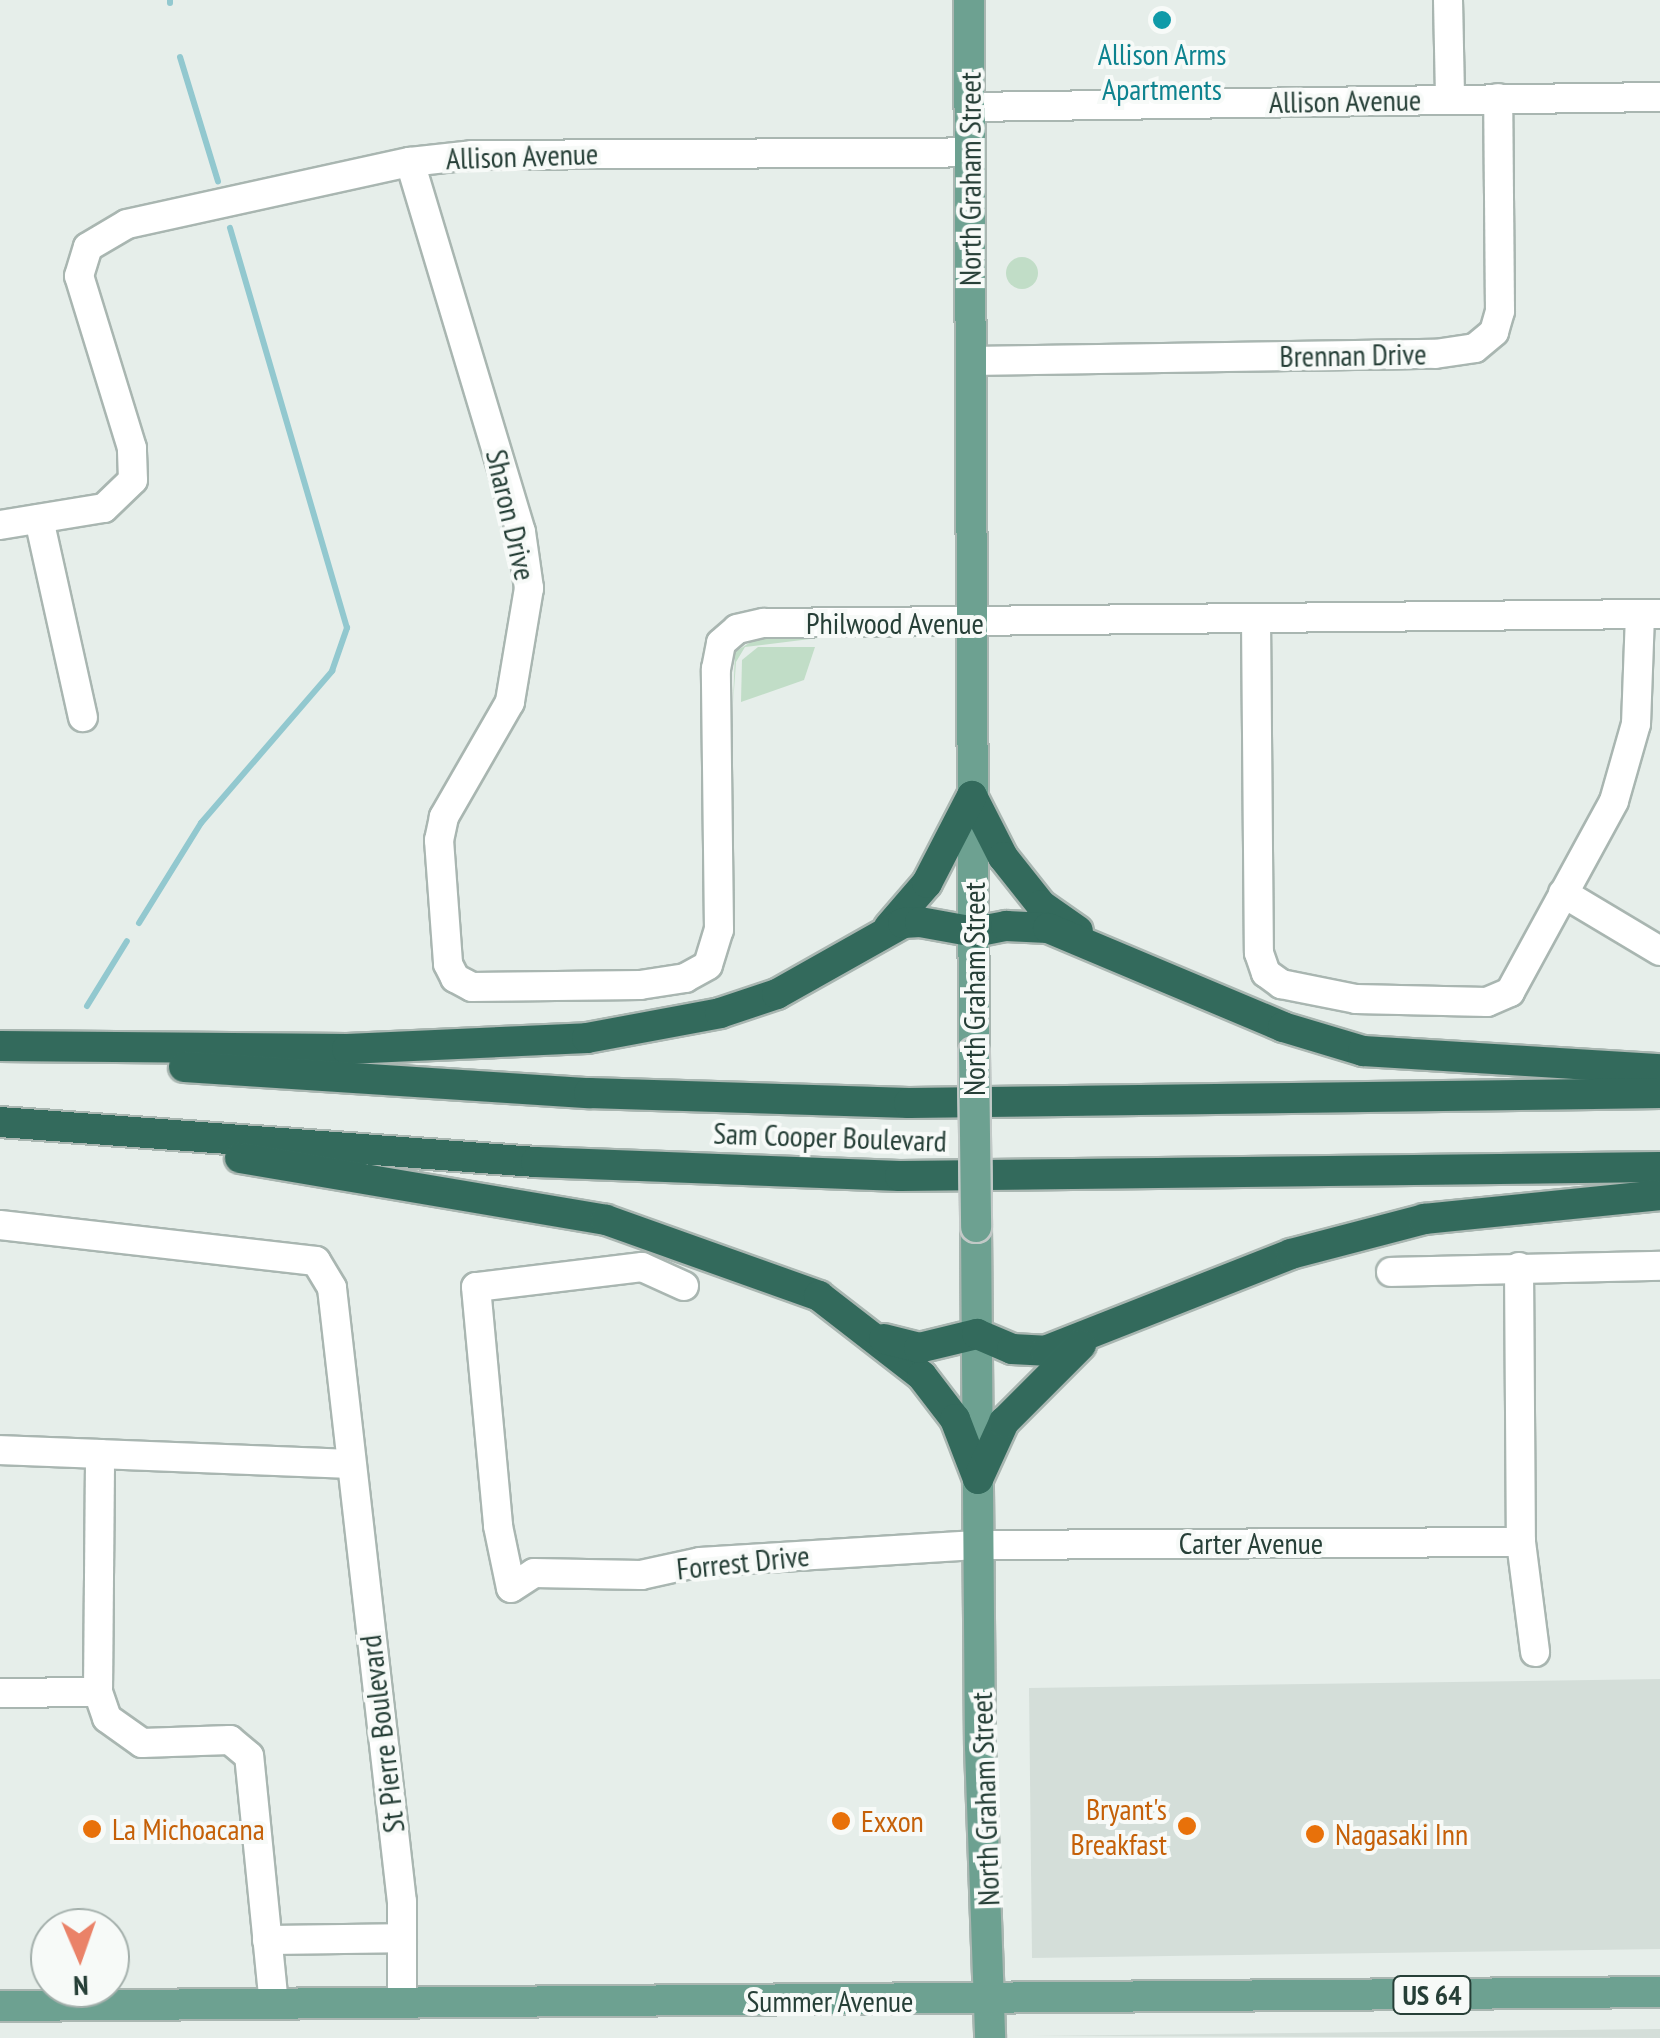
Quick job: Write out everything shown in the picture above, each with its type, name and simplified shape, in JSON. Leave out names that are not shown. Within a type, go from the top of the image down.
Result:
[{"type":"highway","points":[[871,944],[912,906],[972,796]]},
{"type":"highway","points":[[972,796],[1004,857],[1041,905],[1100,948]]},
{"type":"highway","points":[[0,1046],[348,1050],[587,1038],[720,1014],[777,994],[903,923],[974,932],[1006,926],[1048,928],[1283,1027],[1362,1051],[1660,1069]]},
{"type":"highway","name":"Sam Cooper Boulevard","points":[[0,1055],[589,1093],[909,1103],[1660,1093]]},
{"type":"highway","points":[[0,1124],[382,1178],[606,1220],[818,1296],[881,1338],[954,1419],[978,1480]]},
{"type":"highway","name":"Sam Cooper Boulevard","points":[[0,1124],[536,1162],[900,1176],[1660,1167]]},
{"type":"highway","points":[[881,1338],[919,1348],[977,1334],[1012,1349],[1044,1351],[1290,1254],[1424,1218],[1660,1195]]},
{"type":"highway","points":[[978,1480],[1004,1422],[1047,1373],[1098,1331]]},
{"type":"main road","name":"North Graham Street","points":[[970,0],[978,1480],[990,2038]]},
{"type":"main road","name":"Summer Avenue","points":[[0,2006],[1660,1992]]},
{"type":"street","points":[[1448,0],[1450,99]]},
{"type":"street","name":"Allison Avenue","points":[[969,108],[1660,97]]},
{"type":"street","name":"Brennan Drive","points":[[971,361],[1435,354],[1476,348],[1494,332],[1500,312],[1498,98]]},
{"type":"street","name":"Allison Avenue","points":[[38,520],[104,508],[126,493],[136,472],[79,276],[88,247],[127,224],[410,162],[504,154],[969,152]]},
{"type":"street","name":"Sharon Drive","points":[[410,162],[521,532],[529,588],[510,702],[440,828],[442,901],[454,978]]},
{"type":"street","points":[[0,526],[38,520],[83,717]]},
{"type":"street","points":[[1256,619],[1258,953],[1266,973],[1282,984],[1356,999],[1503,999],[1605,822],[1627,760],[1650,614]]},
{"type":"street","name":"Philwood Avenue","points":[[454,978],[490,990],[552,990],[640,985],[699,972],[718,944],[722,643],[737,629],[764,623],[973,624],[1650,614]]},
{"type":"street","points":[[1563,894],[1660,951]]},
{"type":"street","name":"St Pierre Boulevard","points":[[0,1225],[316,1261],[332,1288],[402,1938],[402,2004]]},
{"type":"street","points":[[1392,1272],[1660,1266]]},
{"type":"street","name":"Forrest Drive","points":[[684,1286],[642,1267],[476,1287],[498,1526],[511,1588],[534,1573],[641,1575],[700,1562],[980,1545]]},
{"type":"street","points":[[1519,1268],[1521,1542],[1536,1652]]},
{"type":"street","points":[[0,1450],[350,1464]]},
{"type":"street","points":[[100,1454],[98,1692],[107,1718],[142,1743],[230,1740],[249,1756],[274,2005]]},
{"type":"street","name":"Carter Avenue","points":[[980,1545],[1521,1542]]},
{"type":"street","points":[[0,1693],[98,1692]]},
{"type":"street","points":[[266,1926],[402,1938]]},
{"type":"shaded area","points":[[1660,1679],[1660,1949],[1032,1958],[1029,1688]]},
{"type":"shaded area","points":[[1660,2029],[1660,2038],[1031,2036]]},
{"type":"green space","points":[[1022,257],[1033,262],[1038,273],[1033,284],[1022,289],[1011,284],[1006,273],[1011,262]]},
{"type":"green space","points":[[757,638],[818,638],[745,647],[736,662],[733,704],[735,652]]},
{"type":"green space","points":[[758,647],[815,647],[804,680],[741,702],[742,660]]},
{"type":"waterway","points":[[180,57],[218,181]]},
{"type":"waterway","points":[[139,923],[201,823],[332,671],[347,628],[230,228]]},
{"type":"waterway","points":[[87,1006],[127,941]]},
{"type":"place","name":"Allison Arms Apartments","points":[[1162,20]]},
{"type":"place","name":"Exxon","points":[[841,1821]]},
{"type":"place","name":"Bryant's Breakfast","points":[[1187,1826]]},
{"type":"place","name":"La Michoacana","points":[[92,1829]]},
{"type":"place","name":"Nagasaki Inn","points":[[1315,1834]]}]
